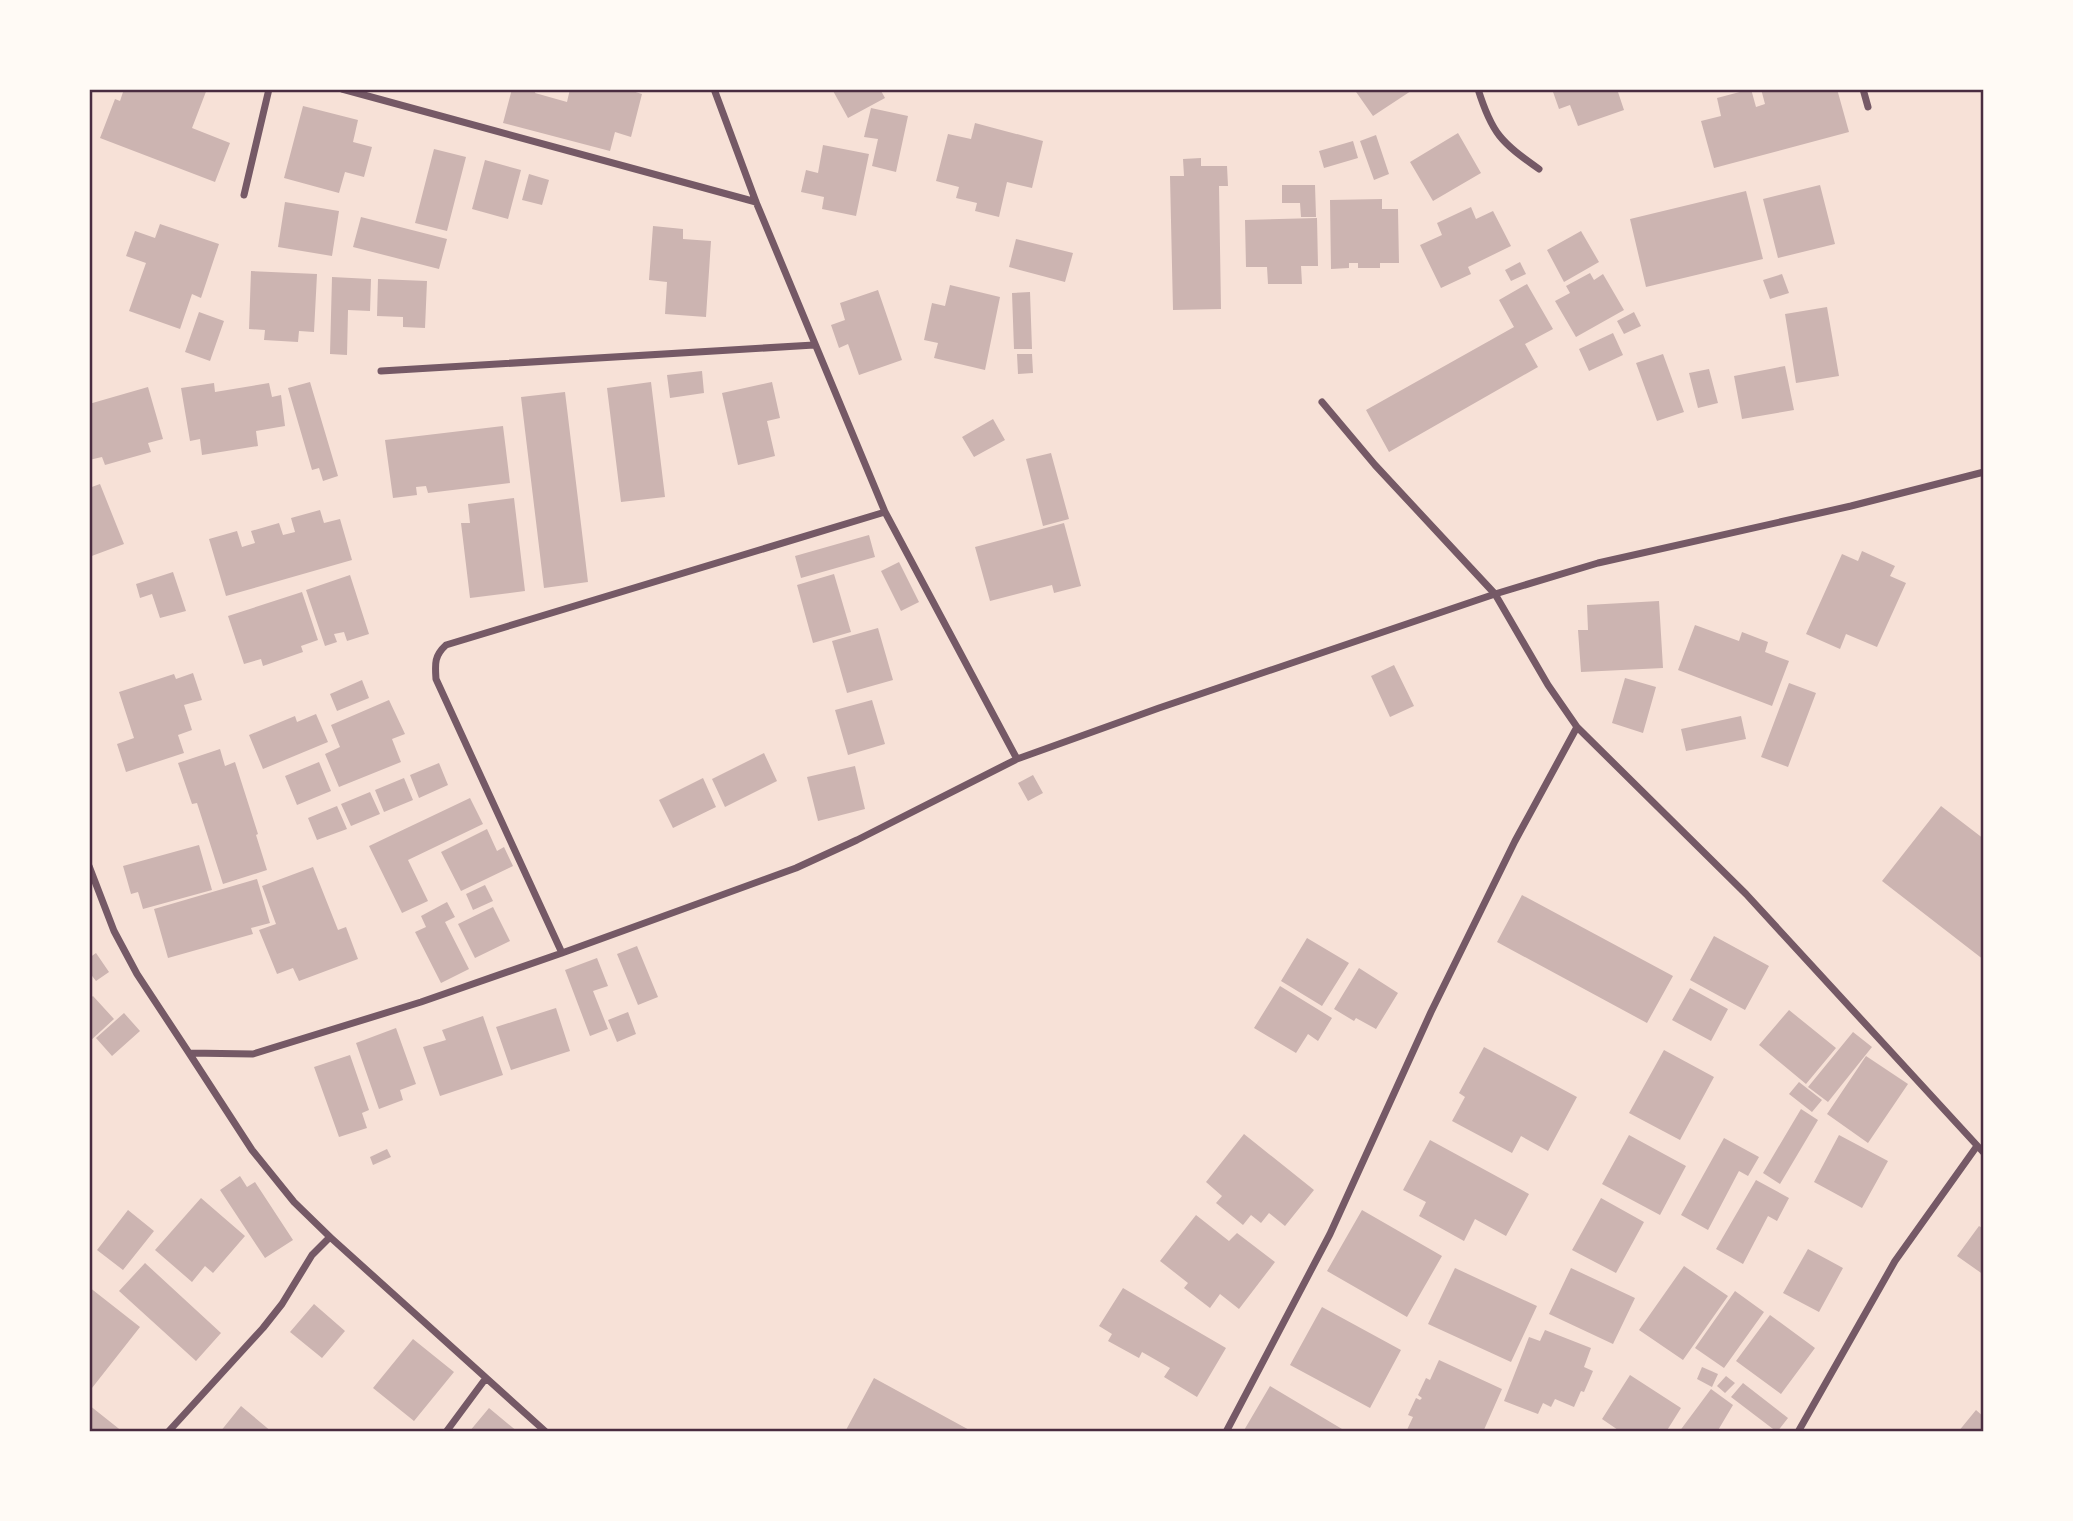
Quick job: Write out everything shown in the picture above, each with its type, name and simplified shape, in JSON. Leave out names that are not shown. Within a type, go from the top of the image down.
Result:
[{"type":"street","points":[[244,195],[269,89]]},
{"type":"street","points":[[342,89],[756,202]]},
{"type":"street","points":[[714,89],[756,202],[885,512],[1017,759]]},
{"type":"street","points":[[1478,89],[1487,118],[1506,146],[1538,169]]},
{"type":"street","points":[[1863,89],[1868,107]]},
{"type":"street","points":[[381,371],[814,345]]},
{"type":"street","points":[[1322,402],[1375,465],[1495,594],[1548,685],[1577,727],[1746,894],[1984,1153]]},
{"type":"street","points":[[189,1053],[253,1054],[421,1002],[562,953],[796,868],[1017,759],[1495,594],[1598,563],[1851,506],[1984,472]]},
{"type":"street","points":[[562,953],[436,679],[435,662],[439,652],[446,645],[885,512]]},
{"type":"street","points":[[1226,1432],[1330,1234],[1437,1000],[1515,841],[1577,727]]},
{"type":"street","points":[[89,866],[114,931],[137,974],[274,1180],[330,1237],[546,1432]]},
{"type":"street","points":[[89,896],[97,891]]},
{"type":"street","points":[[1798,1432],[1895,1261],[1976,1146]]},
{"type":"street","points":[[168,1432],[282,1304],[312,1255],[330,1237]]},
{"type":"street","points":[[446,1432],[486,1378]]},
{"type":"building","points":[[124,89],[207,89],[192,128],[230,143],[215,182],[100,138],[115,99],[120,101]]},
{"type":"building","points":[[512,89],[536,89],[535,93],[567,102],[570,89],[626,89],[642,94],[631,137],[615,132],[610,151],[503,123]]},
{"type":"building","points":[[832,89],[880,89],[885,98],[848,118]]},
{"type":"building","points":[[1354,89],[1414,89],[1373,116]]},
{"type":"building","points":[[1552,89],[1617,89],[1624,110],[1578,126],[1570,105],[1559,109]]},
{"type":"building","points":[[1751,89],[1756,107],[1765,104],[1761,89],[1837,89],[1849,132],[1714,168],[1701,121],[1721,116],[1717,98]]},
{"type":"building","points":[[303,106],[358,120],[353,142],[372,147],[364,177],[345,172],[339,193],[284,178]]},
{"type":"building","points":[[871,108],[908,116],[896,172],[872,166],[878,139],[864,137]]},
{"type":"building","points":[[975,123],[1043,141],[1032,188],[1007,182],[999,217],[975,211],[977,203],[956,198],[959,187],[936,181],[948,134],[971,139]]},
{"type":"building","points":[[1458,133],[1481,173],[1433,201],[1410,162]]},
{"type":"building","points":[[1376,135],[1389,174],[1374,180],[1360,141]]},
{"type":"building","points":[[1353,141],[1358,158],[1324,168],[1319,151]]},
{"type":"building","points":[[823,145],[869,154],[856,216],[822,209],[824,197],[801,192],[806,170],[818,173]]},
{"type":"building","points":[[434,149],[466,157],[447,231],[415,223]]},
{"type":"building","points":[[1201,158],[1201,166],[1227,166],[1228,186],[1219,186],[1221,309],[1173,310],[1170,176],[1184,176],[1183,159]]},
{"type":"building","points":[[485,160],[521,170],[508,219],[472,209]]},
{"type":"building","points":[[529,174],[549,180],[542,205],[522,200]]},
{"type":"building","points":[[1282,185],[1315,185],[1316,217],[1301,217],[1300,203],[1282,203]]},
{"type":"building","points":[[1820,185],[1835,244],[1778,258],[1763,199]]},
{"type":"building","points":[[1746,191],[1763,259],[1646,287],[1630,219]]},
{"type":"building","points":[[1382,199],[1382,209],[1398,209],[1399,263],[1380,263],[1380,268],[1358,268],[1358,263],[1349,263],[1349,268],[1331,269],[1330,200]]},
{"type":"building","points":[[285,202],[339,211],[332,256],[278,247]]},
{"type":"building","points":[[1471,207],[1476,219],[1493,211],[1511,246],[1468,267],[1471,274],[1441,288],[1420,245],[1442,235],[1437,223]]},
{"type":"building","points":[[361,217],[447,239],[439,269],[353,247]]},
{"type":"building","points":[[1317,218],[1318,266],[1301,266],[1302,284],[1268,284],[1267,267],[1246,267],[1245,220]]},
{"type":"building","points":[[160,224],[219,244],[201,298],[192,294],[180,329],[129,311],[146,263],[126,256],[135,231],[155,238]]},
{"type":"building","points":[[653,226],[683,229],[683,239],[711,241],[706,317],[665,314],[667,282],[649,280]]},
{"type":"building","points":[[1581,231],[1599,262],[1564,282],[1547,250]]},
{"type":"building","points":[[1016,239],[1073,253],[1065,282],[1009,267]]},
{"type":"building","points":[[1520,262],[1526,274],[1511,281],[1505,270]]},
{"type":"building","points":[[251,271],[317,274],[314,332],[299,331],[298,342],[264,340],[265,330],[249,329]]},
{"type":"building","points":[[1590,273],[1594,280],[1603,274],[1624,310],[1576,337],[1555,301],[1570,293],[1566,286]]},
{"type":"building","points":[[1782,274],[1789,293],[1770,299],[1763,280]]},
{"type":"building","points":[[332,277],[371,279],[370,311],[348,310],[347,355],[330,354]]},
{"type":"building","points":[[378,279],[427,281],[425,328],[403,327],[403,317],[377,316]]},
{"type":"building","points":[[1527,284],[1553,329],[1525,344],[1538,367],[1389,452],[1366,410],[1514,327],[1499,300]]},
{"type":"building","points":[[950,285],[1000,297],[985,370],[934,358],[938,343],[924,340],[932,303],[945,306]]},
{"type":"building","points":[[878,290],[902,360],[859,375],[848,344],[839,348],[831,325],[845,320],[840,303]]},
{"type":"building","points":[[1030,292],[1032,349],[1014,349],[1012,293]]},
{"type":"building","points":[[1827,307],[1839,376],[1796,383],[1785,314]]},
{"type":"building","points":[[199,312],[224,321],[210,361],[185,352]]},
{"type":"building","points":[[1634,312],[1641,326],[1624,334],[1617,321]]},
{"type":"building","points":[[1613,333],[1623,355],[1589,371],[1579,349]]},
{"type":"building","points":[[1017,354],[1032,354],[1033,373],[1018,374]]},
{"type":"building","points":[[1663,354],[1684,412],[1657,421],[1636,363]]},
{"type":"building","points":[[1785,366],[1794,410],[1742,419],[1734,376]]},
{"type":"building","points":[[1709,369],[1718,403],[1698,408],[1689,373]]},
{"type":"building","points":[[702,371],[704,393],[670,398],[667,375]]},
{"type":"building","points":[[310,382],[338,476],[323,481],[319,468],[312,470],[288,388]]},
{"type":"building","points":[[651,382],[665,497],[621,502],[607,388]]},
{"type":"building","points":[[772,382],[780,418],[767,421],[775,456],[738,465],[722,393]]},
{"type":"building","points":[[214,383],[215,392],[269,383],[272,397],[281,395],[285,426],[256,431],[258,446],[202,455],[200,439],[190,441],[181,388]]},
{"type":"building","points":[[148,387],[163,439],[148,443],[151,452],[105,465],[102,457],[89,460],[89,404]]},
{"type":"building","points":[[565,392],[588,582],[544,588],[521,397]]},
{"type":"building","points":[[993,419],[1005,440],[974,457],[962,437]]},
{"type":"building","points":[[503,426],[510,483],[428,493],[426,486],[416,487],[417,495],[393,498],[385,440]]},
{"type":"building","points":[[1051,453],[1069,519],[1043,526],[1026,459]]},
{"type":"building","points":[[100,484],[124,544],[89,557],[89,488]]},
{"type":"building","points":[[514,498],[525,591],[470,598],[461,523],[470,523],[468,504]]},
{"type":"building","points":[[320,510],[324,523],[340,519],[352,560],[226,596],[209,539],[237,531],[242,547],[255,543],[251,531],[279,523],[283,535],[295,532],[291,518]]},
{"type":"building","points":[[1064,523],[1081,586],[1054,593],[1052,585],[990,601],[975,547]]},
{"type":"building","points":[[869,535],[875,557],[801,578],[795,556]]},
{"type":"building","points":[[1862,551],[1895,566],[1890,576],[1906,583],[1877,647],[1846,634],[1840,649],[1806,634],[1842,554],[1858,561]]},
{"type":"building","points":[[899,562],[919,602],[901,611],[881,571]]},
{"type":"building","points":[[173,572],[186,611],[160,618],[152,594],[140,598],[136,584]]},
{"type":"building","points":[[834,574],[851,632],[813,643],[797,585]]},
{"type":"building","points":[[350,575],[369,634],[347,641],[344,632],[334,634],[337,642],[325,646],[306,590]]},
{"type":"building","points":[[302,592],[318,640],[301,646],[303,652],[263,666],[261,659],[244,664],[228,616]]},
{"type":"building","points":[[1659,601],[1663,668],[1581,672],[1578,630],[1588,630],[1587,605]]},
{"type":"building","points":[[1695,625],[1739,641],[1742,632],[1768,642],[1765,652],[1789,661],[1772,706],[1678,670]]},
{"type":"building","points":[[878,628],[893,680],[847,693],[832,641]]},
{"type":"building","points":[[1394,665],[1414,706],[1390,717],[1371,676]]},
{"type":"building","points":[[193,673],[202,700],[184,705],[192,730],[178,735],[184,753],[126,772],[117,744],[134,738],[119,692],[174,674],[176,679]]},
{"type":"building","points":[[1625,678],[1656,687],[1643,733],[1612,723]]},
{"type":"building","points":[[362,680],[369,698],[337,711],[330,694]]},
{"type":"building","points":[[1789,683],[1816,693],[1788,767],[1761,757]]},
{"type":"building","points":[[389,700],[405,734],[392,739],[401,762],[339,787],[325,754],[340,747],[331,725]]},
{"type":"building","points":[[872,700],[885,744],[848,755],[835,710]]},
{"type":"building","points":[[316,714],[328,742],[263,769],[249,735],[295,716],[297,722]]},
{"type":"building","points":[[1741,716],[1746,739],[1686,751],[1681,729]]},
{"type":"building","points":[[220,749],[225,766],[235,762],[267,870],[223,884],[197,803],[192,804],[178,763]]},
{"type":"building","points":[[764,753],[777,781],[725,807],[712,779]]},
{"type":"building","points":[[319,762],[331,791],[297,805],[285,776]]},
{"type":"building","points":[[439,763],[448,785],[419,798],[410,775]]},
{"type":"building","points":[[855,766],[865,809],[818,821],[807,777]]},
{"type":"building","points":[[1033,775],[1043,793],[1028,801],[1018,783]]},
{"type":"building","points":[[404,778],[413,800],[384,812],[375,790]]},
{"type":"building","points":[[703,778],[716,807],[673,828],[659,800]]},
{"type":"building","points":[[370,792],[380,814],[351,826],[341,804]]},
{"type":"building","points":[[470,798],[483,824],[408,860],[428,901],[402,913],[369,846]]},
{"type":"building","points":[[337,806],[347,829],[317,840],[308,818]]},
{"type":"building","points":[[1941,806],[1984,839],[1984,960],[1882,881]]},
{"type":"building","points":[[487,829],[497,851],[504,847],[513,866],[461,891],[441,852]]},
{"type":"building","points":[[199,845],[212,890],[143,909],[138,892],[131,894],[123,866]]},
{"type":"building","points":[[313,867],[338,930],[346,927],[358,959],[299,981],[293,968],[277,974],[259,930],[276,924],[262,886]]},
{"type":"building","points":[[257,879],[270,923],[251,928],[253,934],[168,958],[154,909]]},
{"type":"building","points":[[485,885],[493,901],[473,910],[466,894]]},
{"type":"building","points":[[1522,895],[1673,976],[1647,1023],[1497,942]]},
{"type":"building","points":[[447,902],[455,917],[445,922],[469,969],[441,983],[415,932],[426,927],[421,916]]},
{"type":"building","points":[[493,907],[510,941],[475,958],[458,924]]},
{"type":"building","points":[[1714,936],[1769,966],[1745,1010],[1690,980]]},
{"type":"building","points":[[1307,938],[1349,963],[1322,1006],[1281,981]]},
{"type":"building","points":[[637,946],[658,997],[638,1005],[617,954]]},
{"type":"building","points":[[96,953],[109,972],[96,981],[89,972],[89,958]]},
{"type":"building","points":[[597,958],[608,986],[593,991],[608,1029],[590,1036],[565,970]]},
{"type":"building","points":[[1359,968],[1398,993],[1376,1029],[1356,1018],[1354,1021],[1334,1009]]},
{"type":"building","points":[[1280,986],[1332,1018],[1318,1041],[1308,1034],[1296,1053],[1254,1028]]},
{"type":"building","points":[[1690,988],[1728,1009],[1711,1041],[1672,1020]]},
{"type":"building","points":[[93,996],[114,1019],[89,1042],[89,999]]},
{"type":"building","points":[[556,1008],[570,1051],[511,1070],[496,1027]]},
{"type":"building","points":[[1789,1010],[1836,1048],[1806,1084],[1759,1045]]},
{"type":"building","points":[[628,1012],[636,1034],[617,1042],[608,1020]]},
{"type":"building","points":[[124,1013],[140,1031],[112,1056],[96,1038]]},
{"type":"building","points":[[483,1016],[503,1075],[440,1096],[423,1047],[446,1040],[442,1030]]},
{"type":"building","points":[[396,1028],[416,1084],[400,1090],[403,1100],[379,1109],[356,1043]]},
{"type":"building","points":[[1853,1032],[1872,1047],[1828,1102],[1808,1087]]},
{"type":"building","points":[[1484,1047],[1577,1097],[1548,1151],[1521,1136],[1512,1153],[1452,1121],[1465,1097],[1459,1093]]},
{"type":"building","points":[[1664,1050],[1714,1077],[1680,1140],[1629,1113]]},
{"type":"building","points":[[350,1055],[369,1110],[362,1113],[367,1128],[339,1137],[314,1067]]},
{"type":"building","points":[[1866,1056],[1908,1084],[1868,1143],[1827,1114]]},
{"type":"building","points":[[1799,1082],[1822,1100],[1812,1112],[1789,1094]]},
{"type":"building","points":[[1801,1109],[1818,1120],[1780,1184],[1763,1173]]},
{"type":"building","points":[[1244,1134],[1314,1190],[1285,1226],[1269,1213],[1261,1223],[1251,1215],[1243,1225],[1216,1203],[1222,1196],[1206,1182]]},
{"type":"building","points":[[1629,1135],[1686,1166],[1660,1215],[1602,1184]]},
{"type":"building","points":[[1839,1135],[1888,1161],[1862,1208],[1814,1182]]},
{"type":"building","points":[[1724,1138],[1759,1157],[1748,1176],[1739,1171],[1708,1230],[1681,1215]]},
{"type":"building","points":[[1430,1140],[1529,1194],[1506,1236],[1475,1219],[1464,1241],[1419,1216],[1426,1202],[1403,1190]]},
{"type":"building","points":[[387,1149],[391,1157],[373,1165],[370,1157]]},
{"type":"building","points":[[240,1176],[247,1187],[255,1182],[293,1240],[265,1258],[220,1190]]},
{"type":"building","points":[[1756,1180],[1789,1198],[1777,1221],[1768,1216],[1743,1264],[1716,1249]]},
{"type":"building","points":[[201,1198],[245,1236],[213,1273],[205,1266],[192,1282],[155,1250]]},
{"type":"building","points":[[1601,1198],[1644,1222],[1616,1273],[1572,1250]]},
{"type":"building","points":[[128,1210],[154,1231],[123,1270],[97,1250]]},
{"type":"building","points":[[1362,1210],[1442,1256],[1407,1317],[1327,1271]]},
{"type":"building","points":[[1196,1215],[1229,1241],[1237,1233],[1275,1262],[1239,1309],[1220,1294],[1210,1308],[1184,1288],[1188,1283],[1160,1261]]},
{"type":"building","points":[[1979,1226],[1984,1229],[1984,1275],[1957,1256]]},
{"type":"building","points":[[1808,1249],[1843,1268],[1819,1312],[1783,1293]]},
{"type":"building","points":[[145,1263],[221,1333],[196,1361],[119,1291]]},
{"type":"building","points":[[1684,1266],[1728,1296],[1683,1360],[1639,1330]]},
{"type":"building","points":[[1455,1268],[1537,1306],[1511,1362],[1428,1324]]},
{"type":"building","points":[[1571,1268],[1635,1298],[1613,1344],[1549,1314]]},
{"type":"building","points":[[89,1287],[140,1327],[92,1388],[89,1386]]},
{"type":"building","points":[[1123,1288],[1226,1348],[1197,1397],[1164,1377],[1170,1368],[1142,1352],[1139,1358],[1108,1341],[1112,1334],[1099,1326]]},
{"type":"building","points":[[1735,1291],[1764,1312],[1724,1368],[1695,1348]]},
{"type":"building","points":[[314,1304],[345,1331],[322,1358],[290,1332]]},
{"type":"building","points":[[1322,1307],[1401,1350],[1370,1408],[1290,1365]]},
{"type":"building","points":[[1770,1315],[1815,1348],[1781,1394],[1736,1361]]},
{"type":"building","points":[[1545,1330],[1591,1348],[1584,1367],[1593,1371],[1574,1407],[1555,1399],[1551,1407],[1543,1403],[1538,1414],[1504,1401],[1529,1337],[1540,1341]]},
{"type":"building","points":[[413,1339],[454,1372],[414,1421],[373,1388]]},
{"type":"building","points":[[1439,1360],[1502,1389],[1483,1432],[1406,1432],[1413,1417],[1408,1415],[1416,1398],[1422,1398],[1418,1395],[1426,1378],[1430,1380]]},
{"type":"building","points":[[1702,1367],[1718,1374],[1712,1387],[1697,1379]]},
{"type":"building","points":[[1630,1375],[1681,1408],[1666,1432],[1621,1432],[1602,1419]]},
{"type":"building","points":[[1726,1376],[1735,1383],[1725,1393],[1717,1386]]},
{"type":"building","points":[[874,1378],[973,1432],[846,1430]]},
{"type":"building","points":[[1743,1383],[1788,1418],[1777,1432],[1731,1397]]},
{"type":"building","points":[[1270,1386],[1347,1432],[1243,1432]]},
{"type":"building","points":[[1711,1389],[1733,1405],[1717,1432],[1679,1432]]},
{"type":"building","points":[[89,1405],[123,1432],[89,1432]]},
{"type":"building","points":[[241,1406],[272,1432],[220,1432]]},
{"type":"building","points":[[489,1408],[518,1432],[469,1432]]},
{"type":"building","points":[[1976,1410],[1984,1417],[1984,1432],[1958,1432]]}]
